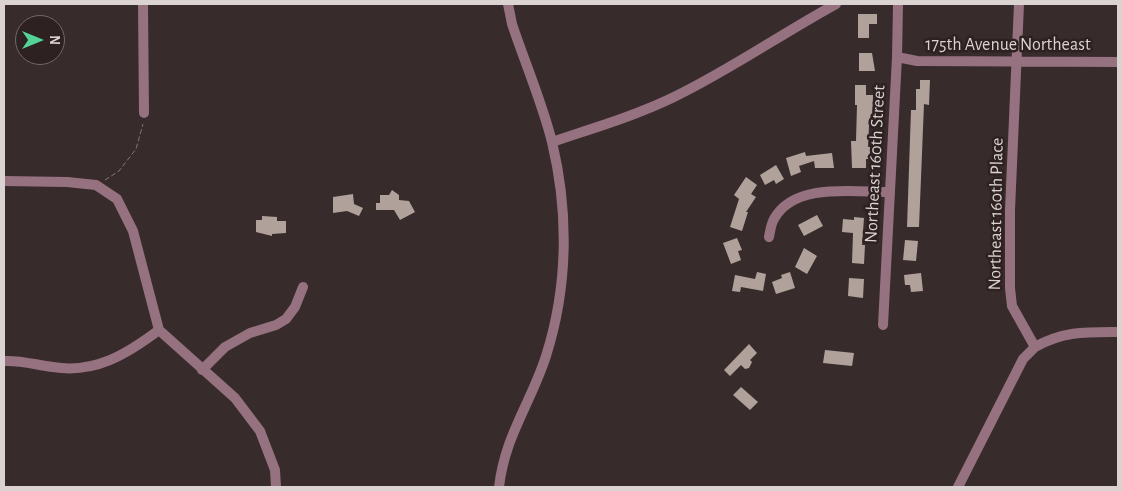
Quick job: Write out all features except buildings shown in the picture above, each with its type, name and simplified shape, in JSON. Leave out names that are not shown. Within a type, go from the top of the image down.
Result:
[{"type":"street","points":[[143,4],[144,113]]},
{"type":"street","points":[[499,487],[502,462],[514,428],[545,358],[557,310],[562,264],[564,211],[552,142],[512,24],[508,4]]},
{"type":"street","points":[[552,142],[648,109],[675,96],[725,70],[784,32],[836,4]]},
{"type":"street","name":"Northeast 160th Street","points":[[883,325],[898,4]]},
{"type":"street","name":"Northeast 160th Place","points":[[1019,4],[1010,288],[1012,306],[1035,347]]},
{"type":"street","name":"175th Avenue Northeast","points":[[897,57],[917,61],[1016,63],[1118,62]]},
{"type":"street","points":[[4,181],[67,182],[96,185],[118,200],[133,231],[159,330],[235,398],[260,431],[275,470],[276,487]]},
{"type":"street","points":[[769,237],[774,219],[784,208],[806,194],[889,192]]},
{"type":"street","points":[[202,370],[225,347],[250,333],[276,325],[286,319],[295,307],[303,287]]},
{"type":"street","points":[[4,361],[18,360],[56,368],[100,366],[134,349],[159,330]]},
{"type":"street","points":[[958,487],[1019,367],[1025,357],[1035,347],[1053,337],[1067,334],[1118,332]]},
{"type":"path","points":[[100,187],[112,174],[119,171],[136,149],[142,132],[144,113]]}]
